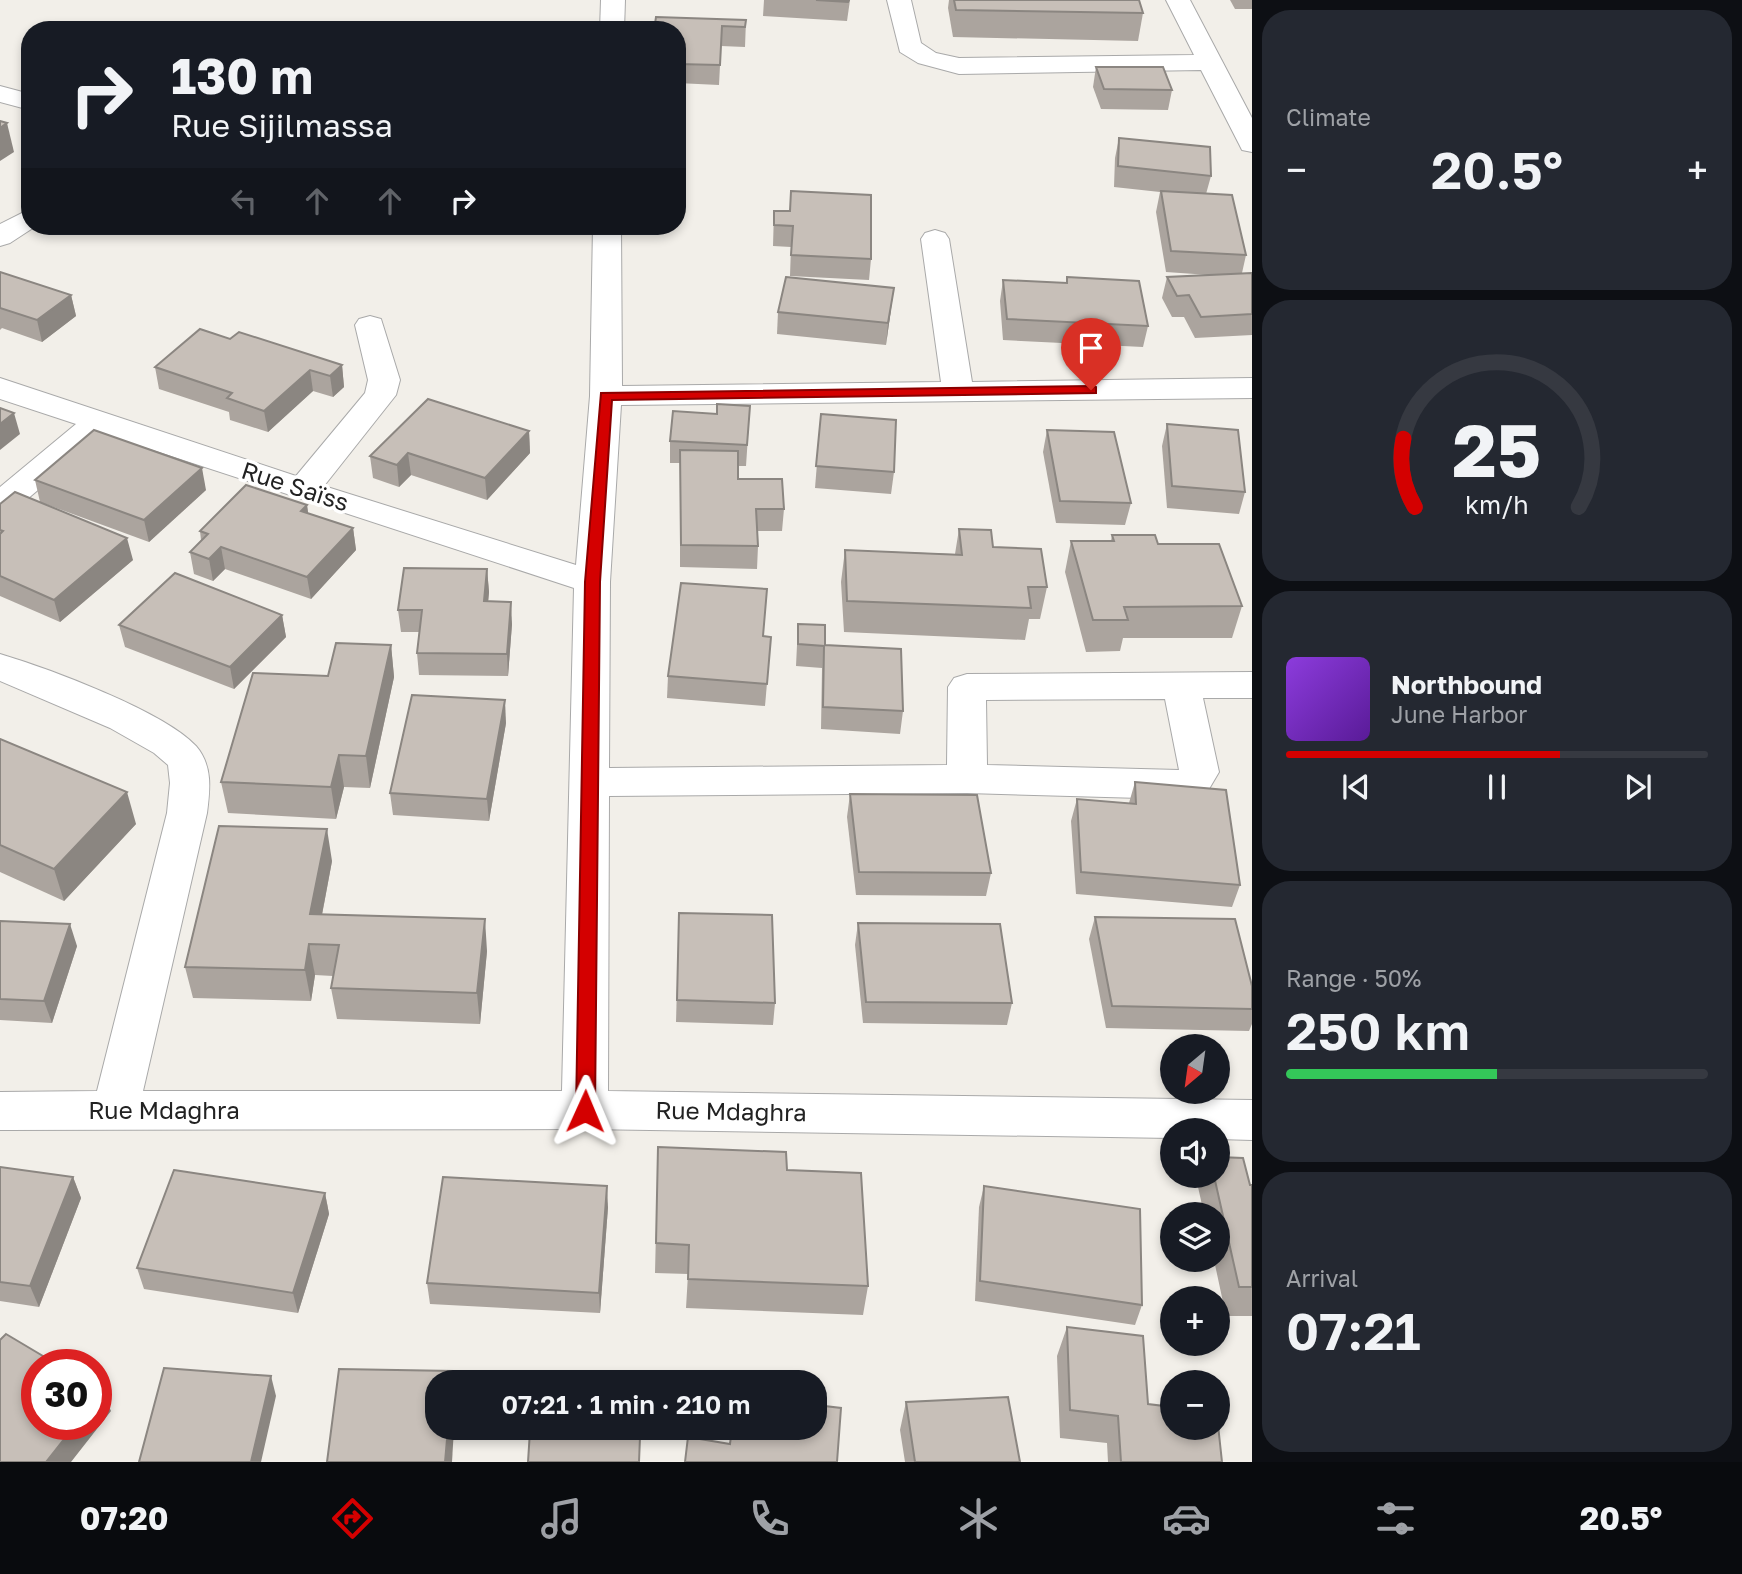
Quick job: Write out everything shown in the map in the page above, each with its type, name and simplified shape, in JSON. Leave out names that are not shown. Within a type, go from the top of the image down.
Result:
[{"type":"street","points":[[612,21],[613,0]]},
{"type":"street","points":[[899,0],[909,47],[940,63],[959,66],[1209,62]]},
{"type":"street","points":[[1178,0],[1252,144]]},
{"type":"street","points":[[0,94],[21,100]]},
{"type":"street","points":[[0,237],[21,222]]},
{"type":"street","points":[[585,1111],[592,782],[592,582],[606,396],[607,235]]},
{"type":"street","points":[[935,239],[958,391]]},
{"type":"street","points":[[303,490],[380,395],[384,380],[370,325]]},
{"type":"street","name":"Rue Saïss","points":[[0,388],[303,490],[592,582]]},
{"type":"street","points":[[606,396],[1252,388]]},
{"type":"street","points":[[0,504],[99,422]]},
{"type":"street","points":[[0,667],[157,734],[183,757],[191,781],[187,813],[115,1111]]},
{"type":"street","points":[[967,779],[967,687],[1252,685]]},
{"type":"street","points":[[592,782],[967,779],[1177,785],[1189,782],[1199,772],[1182,687]]},
{"type":"street","name":"Rue Mdaghra","points":[[0,1111],[585,1111],[1252,1120]]},
{"type":"building","points":[[816,0],[849,0],[848,2]]},
{"type":"building","points":[[954,0],[1139,0],[1143,13],[956,10]]},
{"type":"building","points":[[656,17],[746,20],[745,27],[722,26],[720,65],[686,64],[686,21],[655,21]]},
{"type":"building","points":[[1096,67],[1163,67],[1172,90],[1104,89]]},
{"type":"building","points":[[1119,138],[1210,147],[1211,176],[1118,166]]},
{"type":"building","points":[[791,191],[871,195],[871,259],[791,255],[793,226],[774,225],[774,211],[790,211]]},
{"type":"building","points":[[1161,191],[1232,195],[1246,255],[1171,251]]},
{"type":"building","points":[[0,272],[71,295],[37,320],[0,308]]},
{"type":"building","points":[[1252,273],[1252,314],[1201,317],[1189,295],[1177,296],[1167,277]]},
{"type":"building","points":[[786,277],[894,288],[888,323],[778,312]]},
{"type":"building","points":[[1067,277],[1139,281],[1148,326],[1007,319],[1003,280],[1067,283]]},
{"type":"building","points":[[200,329],[230,339],[239,332],[342,365],[330,376],[310,370],[264,411],[227,398],[232,393],[155,367]]},
{"type":"building","points":[[428,399],[529,431],[485,478],[408,453],[397,465],[370,456]]},
{"type":"building","points":[[717,404],[750,406],[747,445],[670,441],[673,411],[717,414]]},
{"type":"building","points":[[0,408],[14,413],[0,424]]},
{"type":"building","points":[[821,414],[896,420],[894,472],[816,466]]},
{"type":"building","points":[[1167,424],[1238,430],[1245,492],[1172,486]]},
{"type":"building","points":[[94,430],[202,468],[144,520],[35,480]]},
{"type":"building","points":[[1047,430],[1114,432],[1131,503],[1060,501]]},
{"type":"building","points":[[680,450],[738,451],[738,479],[782,479],[784,509],[756,509],[758,546],[681,545]]},
{"type":"building","points":[[246,485],[307,505],[301,511],[353,528],[307,577],[221,547],[209,559],[190,552],[208,534],[200,531]]},
{"type":"building","points":[[15,492],[127,538],[54,600],[0,576],[0,534],[3,531],[0,530],[0,504]]},
{"type":"building","points":[[959,529],[991,530],[993,547],[1041,549],[1047,587],[1028,587],[1031,608],[847,601],[845,550],[962,555]]},
{"type":"building","points":[[1112,535],[1155,535],[1158,544],[1219,544],[1242,606],[1124,607],[1128,620],[1093,620],[1071,541],[1114,541]]},
{"type":"building","points":[[404,568],[487,569],[484,601],[511,602],[507,654],[417,653],[422,610],[398,610]]},
{"type":"building","points":[[175,573],[282,615],[230,667],[119,625]]},
{"type":"building","points":[[681,583],[767,589],[763,636],[771,637],[767,684],[668,676]]},
{"type":"building","points":[[798,624],[825,625],[825,645],[901,649],[903,711],[823,707],[824,646],[798,644]]},
{"type":"building","points":[[336,643],[391,645],[366,756],[339,755],[331,787],[221,782],[253,673],[328,676]]},
{"type":"building","points":[[412,695],[505,700],[487,799],[390,793]]},
{"type":"building","points":[[0,739],[127,792],[54,869],[0,845]]},
{"type":"building","points":[[1135,782],[1226,790],[1240,885],[1081,872],[1077,799],[1136,804]]},
{"type":"building","points":[[850,794],[977,795],[991,873],[859,872]]},
{"type":"building","points":[[219,826],[327,829],[310,914],[485,919],[477,993],[331,988],[339,945],[309,944],[305,970],[185,967]]},
{"type":"building","points":[[679,913],[772,915],[775,1003],[677,1000]]},
{"type":"building","points":[[1095,917],[1235,919],[1252,986],[1252,1009],[1112,1006]]},
{"type":"building","points":[[0,921],[70,924],[44,1001],[0,999]]},
{"type":"building","points":[[858,923],[1000,924],[1012,1003],[866,1002]]},
{"type":"building","points":[[658,1147],[786,1152],[787,1170],[861,1173],[868,1286],[688,1279],[689,1245],[656,1243]]},
{"type":"building","points":[[1230,1157],[1243,1158],[1252,1185],[1252,1287],[1239,1287],[1230,1247],[1230,1202],[1220,1202],[1217,1188],[1230,1188]]},
{"type":"building","points":[[0,1167],[73,1177],[30,1286],[0,1282]]},
{"type":"building","points":[[174,1170],[325,1193],[293,1293],[137,1268]]},
{"type":"building","points":[[443,1177],[607,1186],[599,1293],[427,1283]]},
{"type":"building","points":[[984,1186],[1140,1209],[1142,1305],[980,1281]]},
{"type":"building","points":[[1067,1327],[1143,1336],[1148,1404],[1160,1406],[1160,1440],[1220,1440],[1222,1462],[1121,1462],[1118,1416],[1070,1410]]},
{"type":"building","points":[[6,1334],[31,1349],[21,1349],[21,1440],[63,1440],[46,1462],[0,1462],[0,1340]]},
{"type":"building","points":[[164,1368],[271,1376],[251,1462],[139,1462]]},
{"type":"building","points":[[339,1369],[425,1371],[425,1440],[447,1440],[445,1462],[327,1462]]},
{"type":"building","points":[[1008,1397],[1020,1462],[915,1462],[906,1402]]},
{"type":"building","points":[[827,1406],[841,1408],[837,1462],[685,1462],[688,1440],[730,1444],[730,1440],[827,1440]]},
{"type":"building","points":[[529,1440],[640,1440],[639,1462],[528,1462]]},
{"type":"route","points":[[585,1111],[592,782],[592,582],[606,396],[1091,390]]}]
